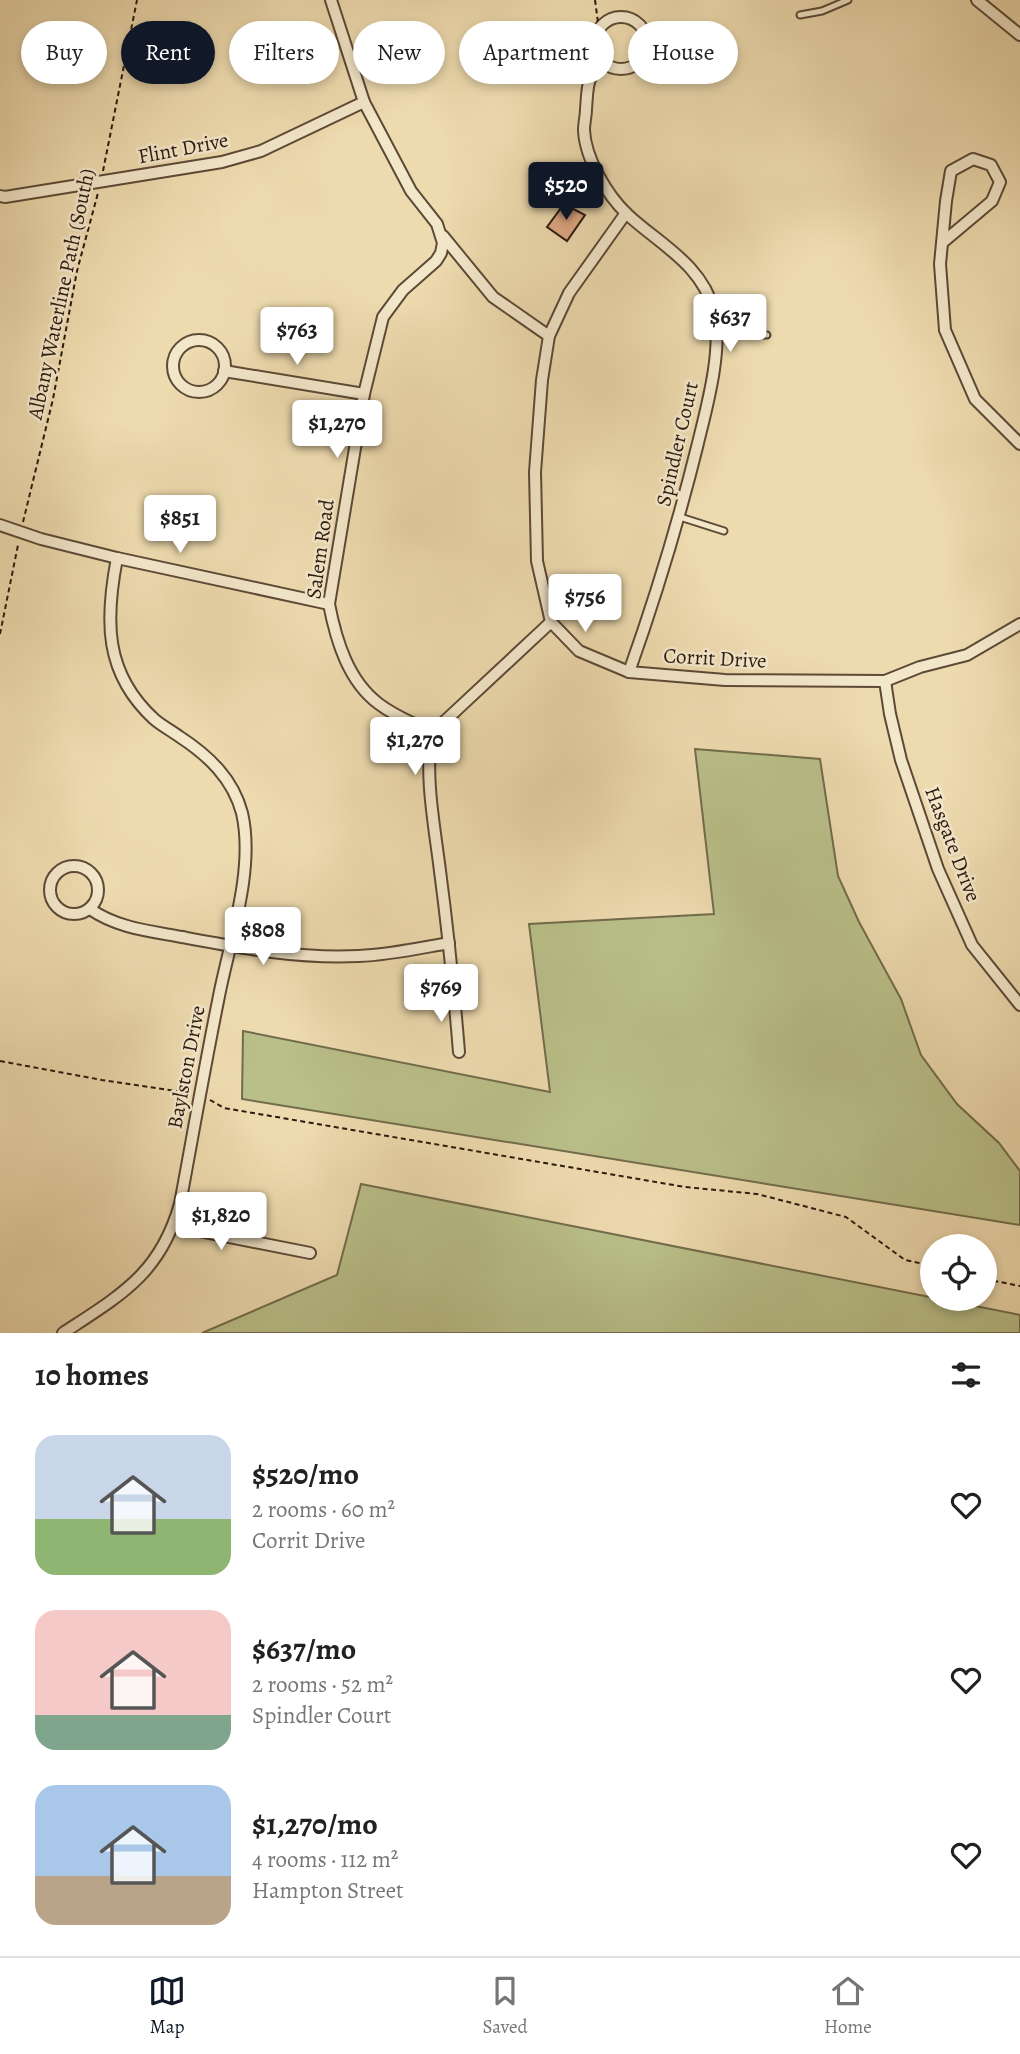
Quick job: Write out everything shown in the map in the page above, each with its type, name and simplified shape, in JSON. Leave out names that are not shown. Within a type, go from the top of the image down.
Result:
[{"type":"street","points":[[331,0],[364,102],[411,191],[493,298],[549,336]]},
{"type":"street","points":[[976,0],[1020,35]]},
{"type":"street","points":[[610,21],[629,19],[643,29],[647,45],[645,53],[634,66],[614,67]]},
{"type":"street","name":"Spindler Court","points":[[588,84],[584,132],[592,162],[601,180],[626,213],[671,248],[695,273],[714,311],[716,334],[711,388],[680,517],[629,672]]},
{"type":"street","name":"Flint Drive","points":[[0,195],[5,197],[101,183],[222,162],[261,151],[364,102]]},
{"type":"street","points":[[942,243],[992,201],[1000,182],[992,165],[973,159],[951,171],[942,243],[940,264],[946,330],[975,399],[1020,444]]},
{"type":"street","points":[[459,1052],[430,771],[432,733],[551,622],[537,561],[535,472],[542,380],[549,336],[569,293],[626,213]]},
{"type":"street","name":"Salem Road","points":[[432,733],[404,720],[378,703],[359,683],[339,644],[329,604],[364,394],[383,317],[403,290],[436,261],[441,253],[441,233]]},
{"type":"street","points":[[194,341],[202,341],[217,348],[224,362],[224,371],[216,386],[208,390],[191,391],[177,381],[173,364],[179,349],[194,341]]},
{"type":"street","points":[[224,371],[364,394]]},
{"type":"street","points":[[0,525],[20,533],[117,558],[329,604]]},
{"type":"street","name":"Baylston Drive","points":[[62,1333],[126,1291],[138,1280],[161,1252],[174,1226],[237,912],[245,855],[241,811],[228,781],[217,766],[198,749],[155,719],[127,686],[117,669],[110,637],[110,607],[117,558]]},
{"type":"street","name":"Corrit Drive","points":[[551,622],[579,651],[629,672],[725,680],[886,681],[920,667],[967,655],[1020,624]]},
{"type":"street","name":"Hasgate Drive","points":[[886,681],[890,714],[901,760],[939,869],[972,944],[1020,1005]]},
{"type":"street","points":[[75,866],[90,872],[98,886],[95,902],[90,909],[76,915],[61,911],[55,906],[49,892],[50,884],[59,871],[75,866]]},
{"type":"street","points":[[90,909],[102,917],[131,927],[229,946],[306,956],[361,956],[449,943]]},
{"type":"street","points":[[174,1226],[310,1253]]},
{"type":"lane","points":[[800,15],[822,11],[848,0]]},
{"type":"lane","points":[[716,334],[767,335]]},
{"type":"lane","points":[[680,517],[724,531]]},
{"type":"path","name":"Albany Waterline Path (South)","points":[[0,634],[20,533],[53,399],[78,271],[101,183],[137,0]]},
{"type":"path","points":[[595,0],[598,21]]},
{"type":"path","points":[[0,1060],[103,1080],[200,1094],[224,1108],[685,1187],[757,1194],[846,1217],[905,1260],[920,1263]]},
{"type":"path","points":[[997,1281],[1020,1286]]},
{"type":"green space","points":[[695,749],[820,759],[838,876],[859,922],[901,999],[921,1055],[957,1104],[999,1143],[1020,1171],[1020,1225],[242,1099],[243,1031],[550,1092],[529,924],[714,914]]},
{"type":"green space","points":[[361,1184],[920,1295],[920,1311],[997,1310],[1020,1315],[1020,1333],[202,1333],[337,1275]]},
{"type":"building","points":[[564,204],[585,215],[567,241],[547,227]]}]
